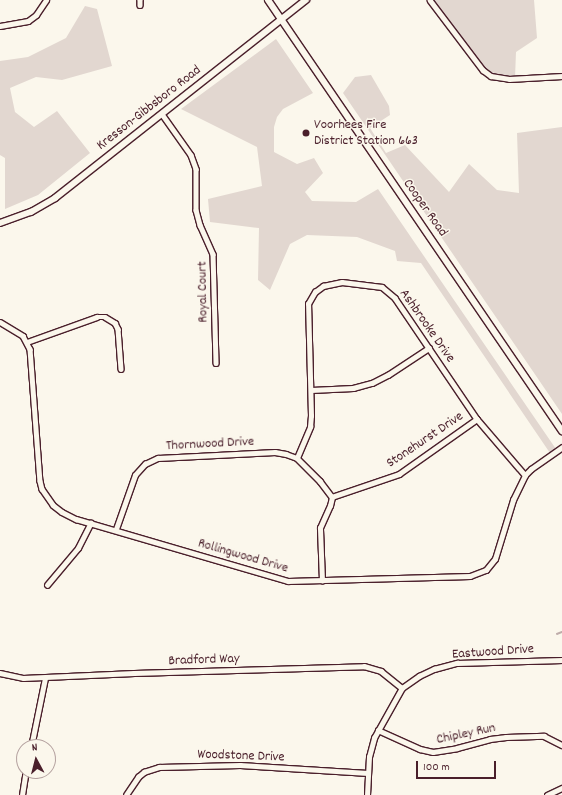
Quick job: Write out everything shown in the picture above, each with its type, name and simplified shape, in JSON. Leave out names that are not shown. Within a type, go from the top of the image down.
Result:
[{"type":"street","points":[[0,26],[28,20],[36,15],[46,0]]},
{"type":"street","name":"Cooper Road","points":[[268,0],[562,431]]},
{"type":"street","name":"Kresson-Gibbsboro Road","points":[[0,223],[31,212],[55,198],[306,0]]},
{"type":"street","points":[[430,0],[483,70],[491,76],[509,79],[562,76]]},
{"type":"street","name":"Royal Court","points":[[162,114],[191,155],[196,169],[196,210],[200,225],[213,254],[216,363]]},
{"type":"street","name":"Ashbrooke Drive","points":[[297,458],[310,427],[311,390],[308,304],[315,292],[329,284],[342,282],[382,287],[395,298],[477,419],[525,475]]},
{"type":"street","points":[[0,322],[24,336],[27,342],[97,316],[105,317],[115,322],[118,329],[121,369]]},
{"type":"street","name":"Rollingwood Drive","points":[[27,342],[32,358],[36,451],[42,489],[53,505],[62,512],[91,523],[288,581],[470,576],[486,570],[495,559],[513,500],[525,475],[562,447]]},
{"type":"street","points":[[311,390],[353,388],[372,383],[388,375],[429,348]]},
{"type":"street","name":"Stonehurst Drive","points":[[332,497],[399,474],[477,419]]},
{"type":"street","name":"Thornwood Drive","points":[[116,530],[135,475],[151,460],[171,456],[275,452],[286,454],[297,458],[320,481],[332,497]]},
{"type":"street","points":[[322,581],[320,528],[330,506],[332,497]]},
{"type":"street","points":[[47,585],[78,548],[91,523]]},
{"type":"street","name":"Eastwood Drive","points":[[367,795],[369,757],[374,738],[402,688],[419,676],[458,663],[562,660]]},
{"type":"street","name":"Bradford Way","points":[[0,673],[23,678],[45,678],[134,673],[364,666],[381,671],[402,688]]},
{"type":"street","points":[[33,739],[45,678]]},
{"type":"street","name":"Chipley Run","points":[[378,730],[420,749],[433,752],[457,748],[490,738],[506,737],[544,736],[562,745]]},
{"type":"street","name":"Woodstone Drive","points":[[126,795],[138,777],[159,768],[240,765],[368,773]]},
{"type":"street","points":[[22,795],[25,779]]},
{"type":"street","points":[[547,795],[562,788]]},
{"type":"shaded area","points":[[431,0],[534,0],[537,38],[516,52],[515,78],[482,70]]},
{"type":"shaded area","points":[[85,6],[97,9],[112,66],[62,80],[36,77],[10,88],[15,112],[34,127],[57,111],[90,153],[38,195],[5,209],[5,158],[0,155],[0,61],[28,57],[66,38]]},
{"type":"shaded area","points":[[276,39],[313,93],[283,109],[277,117],[274,127],[274,152],[297,164],[314,158],[323,173],[305,192],[312,201],[356,202],[378,189],[558,452],[552,456],[421,263],[397,261],[395,251],[357,237],[307,235],[290,244],[270,290],[258,280],[259,228],[210,222],[208,199],[262,186],[257,147],[181,109]]},
{"type":"shaded area","points":[[371,75],[389,106],[390,115],[370,128],[386,153],[405,145],[449,192],[469,164],[497,190],[519,193],[517,133],[562,127],[562,414],[343,93],[355,77]]},
{"type":"waterway","points":[[557,634],[562,632]]},
{"type":"place","name":"Voorhees Fire District Station 663","points":[[306,133]]}]
